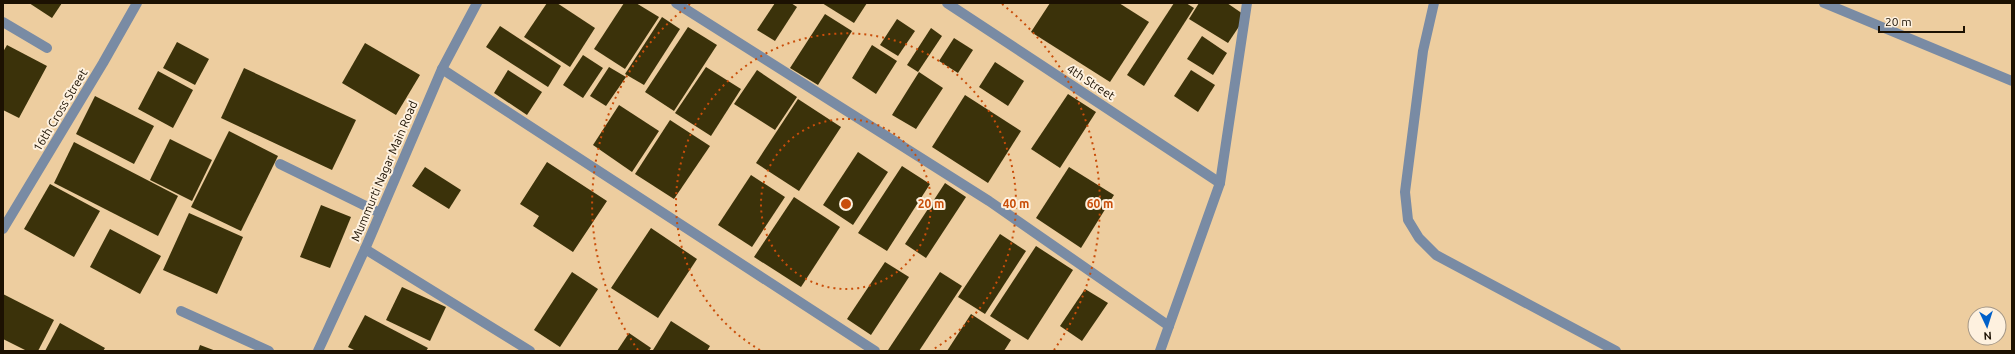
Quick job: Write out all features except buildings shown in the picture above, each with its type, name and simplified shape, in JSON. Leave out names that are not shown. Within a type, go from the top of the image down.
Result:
[{"type":"street","name":"16th Cross Street","points":[[3,229],[103,63],[137,3]]},
{"type":"street","name":"Mummurti Nagar Main Road","points":[[318,351],[365,249],[442,68],[477,3]]},
{"type":"street","points":[[676,3],[989,201],[1169,326]]},
{"type":"street","name":"4th Street","points":[[947,3],[1220,183]]},
{"type":"street","points":[[1434,3],[1423,51],[1405,192],[1408,220],[1419,238],[1436,255],[1616,351]]},
{"type":"street","points":[[1824,3],[2012,81]]},
{"type":"street","points":[[1160,351],[1220,183],[1245,4]]},
{"type":"street","points":[[3,22],[47,48]]},
{"type":"street","points":[[442,68],[875,351]]},
{"type":"street","points":[[280,164],[380,213]]},
{"type":"street","points":[[365,249],[530,351]]},
{"type":"street","points":[[181,311],[269,351]]}]
